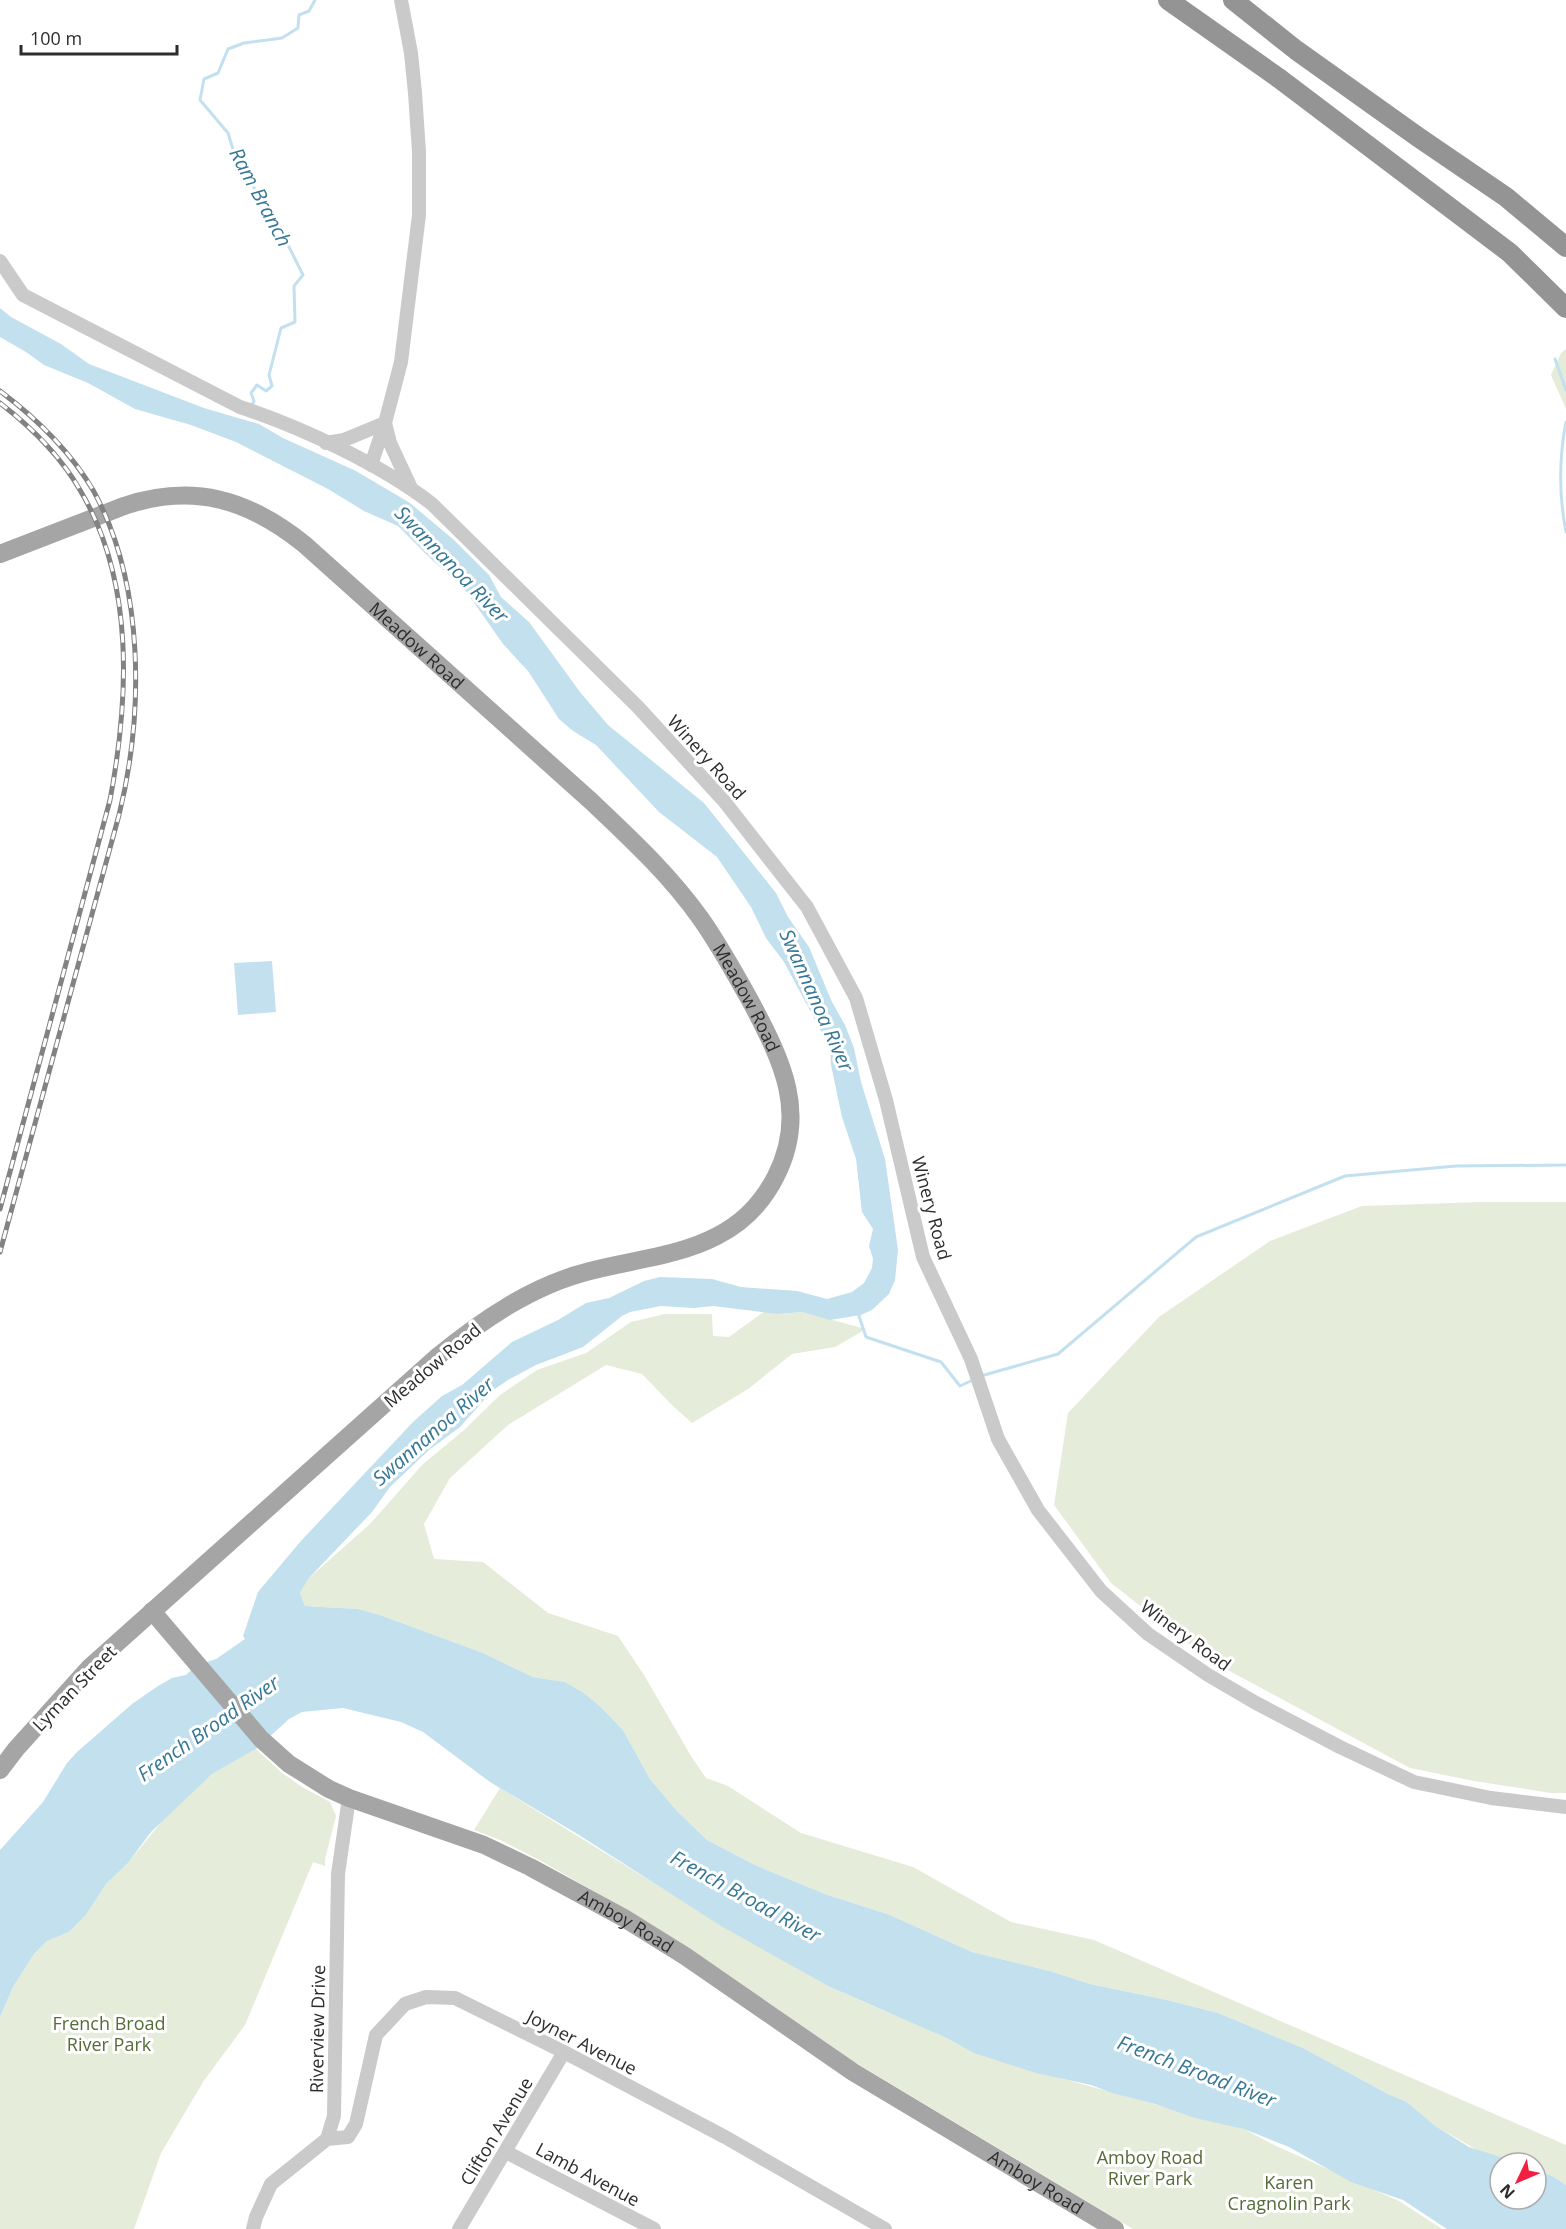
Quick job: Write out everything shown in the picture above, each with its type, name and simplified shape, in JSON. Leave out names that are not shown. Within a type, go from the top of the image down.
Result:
[{"type":"highway","points":[[1168,0],[1280,79],[1510,253],[1566,308]]},
{"type":"highway","points":[[1233,0],[1315,63],[1506,197],[1566,247]]},
{"type":"main road","name":"Meadow Road","points":[[0,554],[124,506],[158,497],[199,496],[223,500],[259,513],[280,525],[339,574],[635,843],[689,904],[728,962],[776,1049],[785,1075],[791,1108],[788,1144],[780,1168],[758,1204],[736,1225],[696,1245],[564,1279],[482,1322],[437,1357],[152,1611]]},
{"type":"main road","points":[[178,1640],[173,1624],[173,1606],[185,1581]]},
{"type":"main road","name":"Amboy Road","points":[[152,1611],[261,1739],[279,1756],[317,1782],[349,1798],[484,1845],[537,1870],[624,1918],[685,1956],[853,2072],[1115,2229]]},
{"type":"main road","name":"Lyman Street","points":[[0,1770],[66,1693],[152,1611]]},
{"type":"street","points":[[370,465],[385,423],[401,362],[419,215],[419,152],[415,93],[411,53],[400,0]]},
{"type":"street","name":"Winery Road","points":[[0,261],[23,295],[240,407],[262,414],[326,443],[411,488],[432,504],[638,707],[724,801],[807,907],[856,998],[886,1101],[923,1257],[971,1359],[998,1439],[1038,1510],[1101,1591],[1148,1634],[1208,1675],[1340,1747],[1414,1782],[1491,1798],[1566,1807]]},
{"type":"street","points":[[326,443],[344,440],[385,423]]},
{"type":"street","points":[[385,423],[390,443],[411,488]]},
{"type":"street","name":"Riverview Drive","points":[[327,2139],[334,2116],[338,1874],[349,1798]]},
{"type":"street","name":"Joyner Avenue","points":[[327,2139],[348,2137],[356,2124],[376,2035],[405,2004],[426,1997],[455,1998],[564,2052],[725,2137],[885,2229]]},
{"type":"street","name":"Clifton Avenue","points":[[459,2229],[564,2052]]},
{"type":"street","points":[[253,2229],[271,2184],[327,2139]]},
{"type":"street","name":"Lamb Avenue","points":[[506,2152],[654,2229]]},
{"type":"green space","points":[[1566,349],[1566,409],[1551,375],[1561,353]]},
{"type":"green space","points":[[1566,1202],[1566,1793],[1551,1793],[1474,1781],[1410,1768],[1211,1661],[1111,1583],[1054,1505],[1068,1413],[1159,1317],[1270,1241],[1362,1206]]},
{"type":"green space","points":[[765,1311],[778,1314],[802,1312],[866,1329],[835,1347],[792,1354],[748,1389],[692,1423],[642,1374],[606,1365],[508,1425],[450,1478],[424,1524],[434,1559],[483,1562],[548,1613],[618,1636],[706,1778],[728,1786],[801,1833],[913,1867],[1011,1922],[1094,1940],[1566,2145],[1566,2185],[1548,2174],[1548,2151],[1488,2151],[1488,2153],[1477,2150],[1434,2125],[1407,2102],[1303,2048],[1218,2013],[1090,1984],[1050,1971],[972,1952],[890,1915],[825,1894],[755,1865],[707,1840],[676,1810],[650,1779],[623,1730],[600,1706],[581,1691],[565,1682],[533,1677],[483,1653],[380,1615],[358,1609],[305,1606],[300,1593],[309,1578],[370,1524],[423,1464],[463,1431],[500,1395],[537,1370],[586,1353],[631,1322],[665,1314],[712,1314],[713,1336],[729,1337]]},
{"type":"green space","name":"French Broad River Park","points":[[256,1749],[281,1772],[302,1787],[330,1802],[336,1816],[325,1866],[313,1862],[245,2025],[203,2082],[161,2153],[134,2229],[0,2229],[0,2017],[13,1987],[34,1954],[47,1941],[69,1932],[86,1915],[106,1884],[128,1863],[167,1815],[212,1774]]},
{"type":"green space","name":"Amboy Road River Park","points":[[500,1788],[694,1908],[830,1987],[1042,2073],[1244,2129],[1274,2145],[1399,2201],[1442,2229],[1133,2229],[853,2061],[651,1924],[543,1862],[500,1840],[474,1830]]},
{"type":"water","points":[[0,308],[11,317],[61,344],[89,364],[204,408],[259,424],[283,438],[356,471],[410,503],[454,540],[489,575],[501,597],[529,622],[580,692],[608,725],[704,803],[776,893],[788,917],[809,947],[832,1002],[845,1025],[854,1048],[861,1082],[885,1159],[898,1250],[895,1280],[889,1294],[872,1310],[861,1315],[830,1320],[802,1312],[778,1314],[713,1306],[694,1308],[661,1306],[630,1312],[622,1316],[583,1347],[536,1365],[492,1391],[460,1427],[429,1450],[390,1487],[372,1512],[309,1578],[300,1593],[305,1606],[358,1609],[380,1615],[483,1653],[533,1677],[565,1682],[600,1706],[623,1730],[650,1779],[676,1810],[707,1840],[755,1865],[825,1894],[890,1915],[972,1952],[1050,1971],[1090,1984],[1218,2013],[1303,2048],[1407,2102],[1434,2125],[1469,2147],[1488,2153],[1488,2211],[1548,2211],[1548,2174],[1566,2185],[1566,2229],[1447,2229],[1403,2200],[1351,2182],[1289,2147],[1244,2129],[1195,2118],[1091,2085],[1036,2073],[974,2053],[947,2038],[830,1987],[721,1926],[579,1835],[490,1782],[423,1732],[401,1722],[343,1708],[302,1712],[289,1719],[256,1749],[212,1774],[151,1832],[128,1863],[106,1884],[86,1915],[69,1932],[47,1941],[34,1954],[13,1987],[0,2017],[0,1850],[43,1802],[67,1763],[132,1704],[172,1678],[186,1675],[195,1666],[216,1659],[245,1639],[243,1636],[258,1592],[300,1542],[413,1422],[442,1396],[462,1385],[512,1342],[558,1320],[586,1303],[609,1298],[644,1281],[660,1277],[712,1279],[741,1287],[797,1291],[827,1299],[852,1292],[864,1283],[872,1268],[873,1259],[869,1246],[873,1229],[862,1212],[856,1159],[842,1117],[831,1065],[830,1048],[784,962],[766,938],[751,907],[717,857],[659,812],[596,745],[559,719],[528,671],[503,644],[463,587],[398,526],[364,511],[328,489],[236,442],[191,425],[135,409],[88,383],[44,365],[0,337]]},
{"type":"water","points":[[272,961],[276,1012],[238,1015],[234,963]]},
{"type":"waterway","name":"Ram Branch","points":[[251,407],[254,401],[251,393],[257,385],[266,391],[272,386],[269,375],[281,328],[295,322],[294,286],[303,275],[286,241],[235,156],[228,133],[200,100],[204,79],[218,73],[228,49],[244,43],[282,38],[298,28],[299,15],[309,11],[315,0]]},
{"type":"waterway","points":[[1555,359],[1566,390]]},
{"type":"waterway","points":[[1566,422],[1561,477],[1566,532]]},
{"type":"waterway","points":[[981,1376],[1058,1354],[1196,1237],[1345,1176],[1456,1166],[1566,1165]]},
{"type":"waterway","points":[[858,1313],[866,1337],[941,1362],[960,1386],[973,1380]]},
{"type":"railway","points":[[0,391],[26,412],[63,449],[93,490],[110,527],[123,566],[131,608],[135,650],[133,735],[119,815],[0,1252]]},
{"type":"railway","points":[[0,403],[34,432],[54,453],[80,490],[98,526],[111,563],[119,602],[123,642],[121,722],[110,800],[0,1209]]},
{"type":"water label","name":"Swannanoa River","points":[[452,564]]},
{"type":"water label","name":"Swannanoa River","points":[[817,1000]]},
{"type":"water label","name":"Swannanoa River","points":[[433,1431]]},
{"type":"water label","name":"French Broad River","points":[[208,1728]]},
{"type":"water label","name":"French Broad River","points":[[746,1896]]},
{"type":"water label","name":"French Broad River","points":[[1197,2071]]},
{"type":"park label","name":"Karen Cragnolin Park","points":[[1289,2192]]}]
